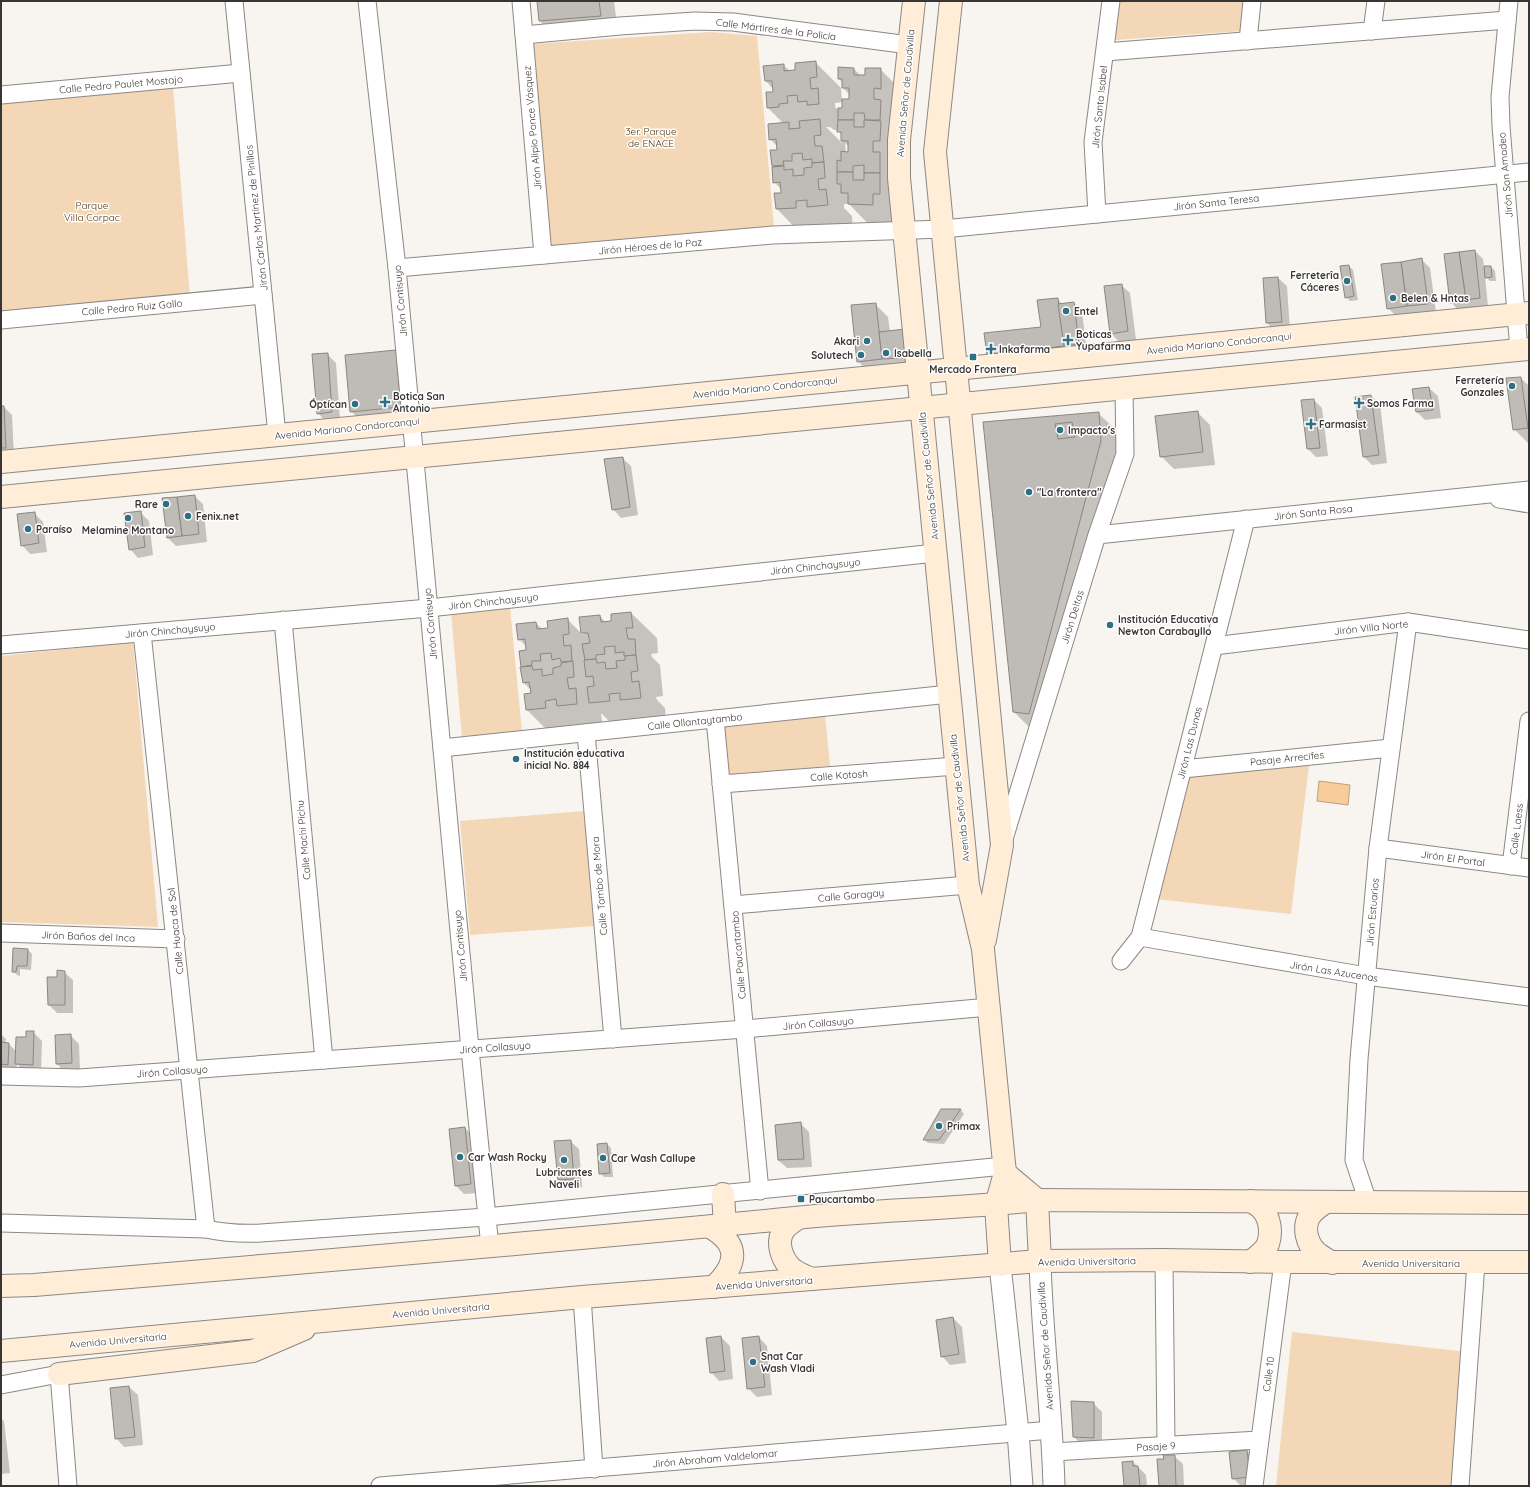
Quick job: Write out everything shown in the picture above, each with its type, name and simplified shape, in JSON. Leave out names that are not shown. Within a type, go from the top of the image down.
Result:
[{"type":"main road","name":"Avenida Señor de Caudivilla","points":[[914,1],[898,160],[903,229],[968,885],[984,949],[1005,1170],[996,1205],[1000,1265]]},
{"type":"main road","name":"Avenida Señor de Caudivilla","points":[[951,1],[936,152],[942,229],[1002,845],[984,949]]},
{"type":"main road","name":"Avenida Mariano Condorcanqui","points":[[1,462],[1522,314]]},
{"type":"main road","points":[[1,497],[1524,349]]},
{"type":"main road","points":[[1005,1170],[1037,1200]]},
{"type":"main road","points":[[714,1287],[725,1277],[730,1268],[732,1258],[731,1248],[718,1226],[724,1194]]},
{"type":"main road","name":"Avenida Señor de Caudivilla","points":[[1037,1200],[1040,1261]]},
{"type":"main road","points":[[1,1286],[40,1285],[798,1218],[996,1205],[1037,1200],[1529,1203]]},
{"type":"main road","points":[[1250,1262],[1261,1253],[1268,1244],[1270,1234],[1267,1215],[1262,1208],[1251,1201]]},
{"type":"main road","points":[[1326,1202],[1315,1209],[1309,1217],[1307,1235],[1310,1245],[1316,1252],[1332,1262]]},
{"type":"main road","points":[[798,1218],[789,1224],[783,1232],[780,1241],[780,1250],[784,1260],[790,1267],[796,1272],[812,1279]]},
{"type":"main road","name":"Avenida Universitaria","points":[[1,1351],[582,1297],[1040,1261],[1164,1260],[1250,1262],[1529,1262]]},
{"type":"main road","points":[[59,1374],[253,1351],[325,1321]]},
{"type":"street","name":"Jirón Carlos Martínez de Pinillos","points":[[234,1],[277,435]]},
{"type":"street","name":"Jirón Contisuyo","points":[[367,1],[397,268],[470,1050],[490,1246]]},
{"type":"street","name":"Jirón Alipio Ponce Vásquez","points":[[521,1],[543,255]]},
{"type":"street","name":"Jirón Santa Isabel","points":[[1096,214],[1093,142],[1111,1]]},
{"type":"street","points":[[1248,40],[1252,1]]},
{"type":"street","points":[[1372,31],[1376,1]]},
{"type":"street","name":"Jirón San Amadeo","points":[[1509,1],[1500,97],[1501,126],[1505,174],[1522,314],[1524,349]]},
{"type":"street","points":[[1105,52],[1507,20]]},
{"type":"street","name":"Calle Mártires de la Policía","points":[[524,35],[695,21],[733,22],[909,45]]},
{"type":"street","name":"Calle Pedro Paulet Mostajo","points":[[1,95],[241,73]]},
{"type":"street","name":"Jirón Santa Teresa","points":[[903,229],[942,229],[1529,172]]},
{"type":"street","name":"Jirón Héroes de la Paz","points":[[397,268],[773,235],[903,229]]},
{"type":"street","name":"Calle Pedro Ruiz Gallo","points":[[1,320],[263,295]]},
{"type":"street","name":"Jirón Deltas","points":[[1002,845],[1097,535],[1126,454],[1124,388]]},
{"type":"street","name":"Jirón Santa Rosa","points":[[1097,535],[1529,490]]},
{"type":"street","points":[[1476,495],[1529,504]]},
{"type":"street","name":"Jirón Las Dunas","points":[[1121,961],[1140,937],[1246,519]]},
{"type":"street","name":"Jirón Chinchaysuyo","points":[[1,645],[429,608],[935,553]]},
{"type":"street","name":"Calle Machi Pichu","points":[[283,620],[324,1060]]},
{"type":"street","name":"Jirón Villa Norte","points":[[1214,646],[1408,622],[1529,640]]},
{"type":"street","name":"Jirón Estuarios","points":[[1368,1202],[1354,1160],[1359,1059],[1378,848],[1408,622]]},
{"type":"street","name":"Calle Huaca de Sol","points":[[142,633],[206,1229]]},
{"type":"street","name":"Calle Ollantaytambo","points":[[442,748],[949,694]]},
{"type":"street","name":"Calle Paucartambo","points":[[715,719],[760,1191]]},
{"type":"street","name":"Calle Laess","points":[[1511,866],[1529,721]]},
{"type":"street","name":"Calle Tambo de Mora","points":[[586,733],[613,1038]]},
{"type":"street","name":"Pasaje Arrecifes","points":[[1182,768],[1391,748]]},
{"type":"street","name":"Calle Kotosh","points":[[722,784],[956,766]]},
{"type":"street","name":"Jirón El Portal","points":[[1378,848],[1529,868]]},
{"type":"street","name":"Calle Garagay","points":[[733,905],[968,885]]},
{"type":"street","name":"Jirón Baños del Inca","points":[[1,933],[176,939]]},
{"type":"street","name":"Jirón Las Azucenas","points":[[1140,937],[1366,976],[1529,996]]},
{"type":"street","name":"Jirón Collasuyo","points":[[1,1076],[80,1078],[745,1029],[989,1008]]},
{"type":"street","points":[[1,1223],[206,1229],[225,1233],[246,1234],[486,1217],[922,1175],[968,1168],[1005,1170]]},
{"type":"street","points":[[1164,1260],[1166,1445]]},
{"type":"street","name":"Avenida Señor de Caudivilla","points":[[1040,1261],[1042,1316],[1054,1480]]},
{"type":"street","name":"Calle 10","points":[[1254,1486],[1283,1262]]},
{"type":"street","points":[[1460,1486],[1476,1263]]},
{"type":"street","name":"Avenida Señor de Caudivilla","points":[[1000,1265],[1022,1481]]},
{"type":"street","points":[[582,1297],[594,1469]]},
{"type":"street","points":[[1,1385],[59,1374],[68,1486]]},
{"type":"street","name":"Jirón Abraham Valdelomar","points":[[380,1486],[1051,1430]]},
{"type":"street","name":"Pasaje 9","points":[[1053,1452],[1259,1440]]},
{"type":"street","points":[[1022,1481],[1054,1480]]},
{"type":"green space","points":[[1119,1],[1244,1],[1241,31],[1115,40]]},
{"type":"green space","name":"3er. Parque de ENACE","points":[[710,32],[757,36],[774,227],[551,247],[533,44]]},
{"type":"green space","name":"Parque Villa Corpac","points":[[173,86],[190,298],[1,314],[1,101]]},
{"type":"green space","points":[[510,607],[522,732],[462,738],[451,612]]},
{"type":"green space","points":[[133,642],[158,927],[1,922],[1,656]]},
{"type":"green space","points":[[825,714],[830,766],[728,775],[724,722]]},
{"type":"green space","points":[[1309,765],[1291,914],[1156,899],[1189,774]]},
{"type":"green space","points":[[584,811],[594,926],[470,935],[460,821]]},
{"type":"green space","points":[[1292,1332],[1467,1352],[1453,1486],[1276,1486]]},
{"type":"shaded area","points":[[1319,781],[1350,785],[1348,805],[1317,801]]},
{"type":"building","points":[[537,1],[599,1],[601,16],[539,21]]},
{"type":"building","points":[[816,61],[817,77],[810,78],[811,89],[818,88],[819,104],[807,105],[807,101],[798,102],[797,95],[787,96],[788,103],[779,104],[779,107],[767,108],[766,92],[773,92],[772,81],[765,81],[763,66],[784,64],[784,71],[795,70],[795,63]]},
{"type":"building","points":[[838,67],[854,68],[854,75],[865,75],[865,68],[881,68],[881,89],[874,88],[874,99],[881,100],[880,120],[865,120],[864,113],[854,113],[854,120],[838,120],[838,108],[842,108],[842,99],[849,99],[849,88],[842,88],[842,79],[838,79]]},
{"type":"building","points":[[820,119],[821,135],[814,136],[815,146],[822,146],[824,162],[812,163],[812,159],[803,160],[802,153],[792,154],[792,161],[783,161],[784,165],[772,166],[770,150],[777,150],[776,139],[769,140],[768,124],[789,122],[789,129],[800,128],[799,121]]},
{"type":"building","points":[[838,120],[854,120],[854,127],[864,127],[864,120],[881,121],[880,141],[873,141],[873,152],[880,152],[880,173],[864,173],[864,165],[853,166],[853,172],[837,172],[837,160],[841,161],[841,151],[848,152],[848,141],[841,141],[841,132],[837,132]]},
{"type":"building","points":[[824,162],[825,178],[818,179],[819,190],[826,189],[828,205],[807,207],[807,200],[796,201],[796,208],[776,209],[774,193],[781,193],[780,182],[773,183],[772,167],[784,166],[784,170],[793,169],[793,176],[804,175],[804,168],[812,167],[812,163]]},
{"type":"building","points":[[837,172],[853,172],[853,180],[864,180],[864,173],[880,173],[880,194],[873,194],[873,205],[848,204],[848,193],[841,193],[841,184],[837,184]]},
{"type":"building","points":[[1475,250],[1480,298],[1466,300],[1459,252]]},
{"type":"building","points":[[1459,252],[1466,300],[1450,303],[1444,254]]},
{"type":"building","points":[[1422,258],[1428,304],[1407,306],[1401,262]]},
{"type":"building","points":[[1401,262],[1407,306],[1387,309],[1381,264]]},
{"type":"building","name":"Ferreterîa Cáceres","points":[[1349,265],[1354,296],[1345,298],[1340,266]]},
{"type":"building","points":[[1484,266],[1491,266],[1492,277],[1485,278]]},
{"type":"building","points":[[1278,277],[1282,322],[1266,323],[1263,278]]},
{"type":"building","points":[[1122,284],[1128,331],[1110,334],[1104,286]]},
{"type":"building","points":[[1058,298],[1064,346],[987,355],[984,333],[1041,327],[1037,300]]},
{"type":"building","points":[[1074,302],[1079,344],[1064,346],[1058,304]]},
{"type":"building","points":[[876,303],[882,359],[857,362],[851,305]]},
{"type":"building","points":[[905,329],[908,352],[901,358],[882,359],[879,332]]},
{"type":"building","points":[[396,350],[401,407],[350,412],[345,355]]},
{"type":"building","points":[[328,353],[332,412],[317,414],[312,354]]},
{"type":"building","points":[[1521,377],[1528,428],[1513,430],[1506,378]]},
{"type":"building","points":[[1429,387],[1433,410],[1416,412],[1412,389]]},
{"type":"building","points":[[1371,395],[1379,455],[1363,457],[1355,397]]},
{"type":"building","name":"Farmasist","points":[[1314,399],[1320,448],[1307,449],[1301,400]]},
{"type":"building","points":[[1,406],[4,406],[6,448],[1,448]]},
{"type":"building","points":[[1198,411],[1203,452],[1160,457],[1155,416]]},
{"type":"building","points":[[1099,412],[1101,441],[1029,714],[1013,712],[983,422]]},
{"type":"building","points":[[1072,422],[1075,437],[1058,439],[1055,424]]},
{"type":"building","points":[[623,457],[630,507],[612,510],[604,459]]},
{"type":"building","name":"Fenix.net","points":[[195,495],[199,534],[182,536],[177,497]]},
{"type":"building","points":[[177,497],[182,536],[167,538],[162,498]]},
{"type":"building","points":[[141,511],[145,547],[129,550],[124,513]]},
{"type":"building","name":"Paraíso","points":[[35,512],[39,543],[21,546],[17,514]]},
{"type":"building","points":[[631,612],[633,628],[626,628],[628,639],[635,639],[636,655],[624,656],[624,652],[615,653],[615,646],[604,647],[605,654],[596,655],[596,659],[585,660],[582,644],[590,643],[588,633],[581,633],[579,617],[600,615],[601,622],[611,621],[611,614]]},
{"type":"building","points":[[568,618],[569,634],[563,635],[564,646],[571,645],[572,661],[561,662],[560,658],[552,660],[551,653],[540,654],[541,661],[532,661],[532,665],[521,667],[519,651],[526,650],[525,639],[518,640],[516,624],[536,622],[537,629],[548,628],[547,621]]},
{"type":"building","points":[[636,655],[638,671],[631,672],[632,682],[639,681],[641,698],[620,700],[620,693],[609,694],[610,701],[589,703],[587,687],[594,686],[593,676],[586,677],[584,660],[596,659],[597,663],[605,662],[606,669],[617,668],[616,661],[625,660],[625,656]]},
{"type":"building","points":[[573,661],[574,677],[567,678],[569,689],[576,688],[577,704],[557,706],[556,699],[545,701],[546,708],[526,710],[524,694],[531,693],[529,682],[523,683],[520,667],[532,666],[533,670],[542,669],[542,676],[553,674],[553,668],[561,666],[561,663]]},
{"type":"building","points":[[13,948],[28,949],[27,966],[17,966],[16,972],[12,972]]},
{"type":"building","points":[[57,970],[65,971],[65,1005],[48,1005],[47,977],[57,977]]},
{"type":"building","points":[[26,1031],[34,1031],[33,1065],[15,1064],[16,1037],[26,1037]]},
{"type":"building","points":[[71,1034],[72,1063],[56,1064],[55,1035]]},
{"type":"building","points":[[1,1042],[9,1043],[8,1065],[1,1064]]},
{"type":"building","points":[[941,1109],[961,1109],[939,1140],[923,1140]]},
{"type":"building","points":[[801,1122],[804,1159],[778,1160],[775,1125]]},
{"type":"building","name":"Car Wash Rocky","points":[[465,1127],[471,1184],[455,1186],[449,1129]]},
{"type":"building","name":"Lubricantes Naveli","points":[[571,1140],[574,1179],[558,1180],[554,1141]]},
{"type":"building","name":"Car Wash Callupe","points":[[607,1143],[610,1173],[599,1174],[597,1144]]},
{"type":"building","points":[[953,1317],[959,1354],[941,1357],[936,1320]]},
{"type":"building","points":[[721,1336],[725,1371],[710,1373],[706,1338]]},
{"type":"building","name":"Snat Car Wash Vladi","points":[[759,1336],[765,1387],[747,1389],[742,1338]]},
{"type":"building","points":[[129,1386],[135,1437],[115,1439],[110,1388]]},
{"type":"building","points":[[1071,1401],[1094,1402],[1094,1438],[1073,1437]]},
{"type":"building","points":[[1247,1450],[1250,1477],[1232,1479],[1229,1452]]},
{"type":"building","points":[[1163,1455],[1175,1455],[1176,1486],[1159,1486],[1157,1459],[1164,1459]]},
{"type":"building","points":[[1133,1461],[1133,1466],[1138,1466],[1140,1486],[1124,1486],[1122,1462]]},
{"type":"place","name":"Ferreterîa Cáceres","points":[[1347,281]]},
{"type":"place","name":"Belen & Hntas","points":[[1393,298]]},
{"type":"place","name":"Entel","points":[[1066,311]]},
{"type":"place","name":"Boticas Yupafarma","points":[[1068,340]]},
{"type":"place","name":"Akari","points":[[867,341]]},
{"type":"place","name":"Inkafarma","points":[[991,349]]},
{"type":"place","name":"Isabella","points":[[886,353]]},
{"type":"place","name":"Solutech","points":[[861,355]]},
{"type":"place","name":"Mercado Frontera","points":[[973,357]]},
{"type":"place","name":"Ferretería Gonzales","points":[[1512,386]]},
{"type":"place","name":"Botica San Antonio","points":[[385,402]]},
{"type":"place","name":"Somos Farma","points":[[1359,403]]},
{"type":"place","name":"Óptícan","points":[[355,404]]},
{"type":"place","name":"Farmasist","points":[[1311,424]]},
{"type":"place","name":"Impacto's","points":[[1060,430]]},
{"type":"place","name":"\"La frontera\"","points":[[1029,492]]},
{"type":"place","name":"Rare","points":[[166,504]]},
{"type":"place","name":"Fenix.net","points":[[188,516]]},
{"type":"place","name":"Melamine Montano","points":[[128,518]]},
{"type":"place","name":"Paraíso","points":[[28,529]]},
{"type":"place","name":"Institución Educativa Newton Carabayllo","points":[[1110,625]]},
{"type":"place","name":"Institución educativa inicial No. 884","points":[[516,759]]},
{"type":"place","name":"Primax","points":[[939,1126]]},
{"type":"place","name":"Car Wash Rocky","points":[[460,1157]]},
{"type":"place","name":"Car Wash Callupe","points":[[603,1158]]},
{"type":"place","name":"Lubricantes Naveli","points":[[564,1160]]},
{"type":"place","name":"Paucartambo","points":[[801,1199]]},
{"type":"place","name":"Snat Car Wash Vladi","points":[[753,1362]]}]
